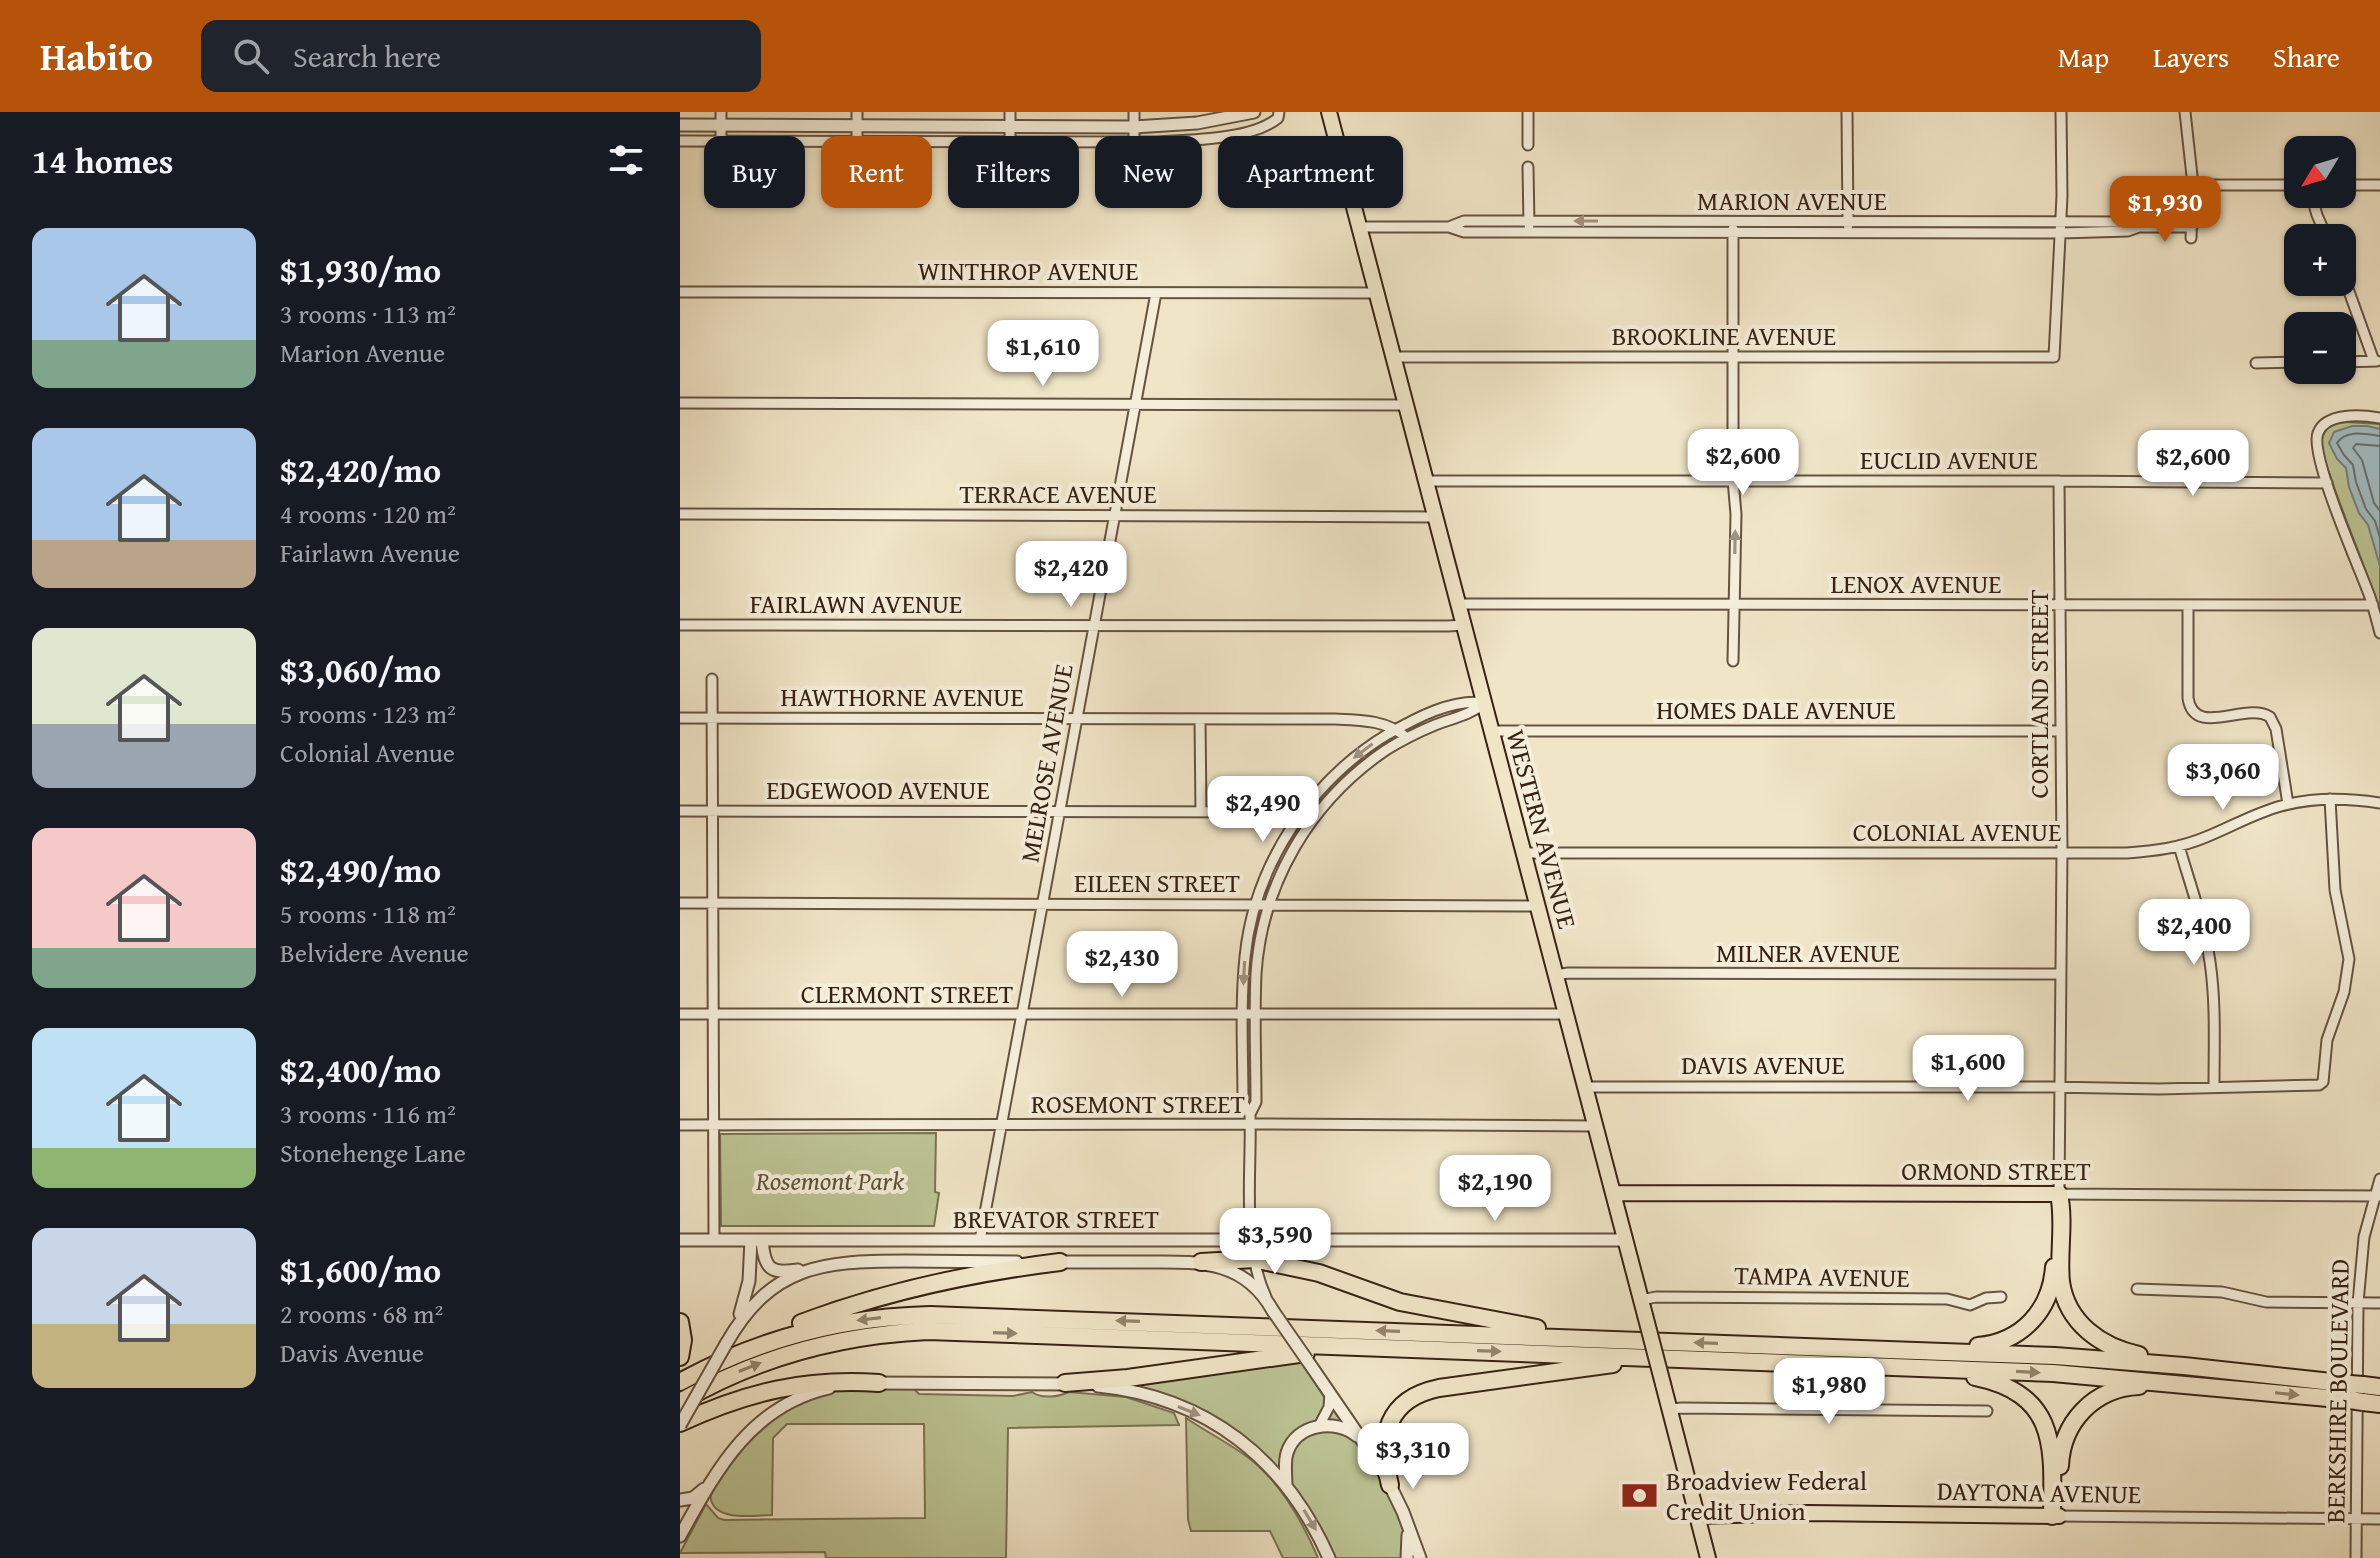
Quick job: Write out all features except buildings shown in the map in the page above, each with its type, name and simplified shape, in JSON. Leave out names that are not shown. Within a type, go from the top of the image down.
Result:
[{"type":"highway","points":[[680,1402],[734,1374],[788,1353],[842,1340],[900,1332],[1704,1359],[1895,1358],[1992,1345],[2010,1338],[2027,1326],[2046,1302],[2053,1281],[2055,1211],[2059,1194]]},
{"type":"highway","points":[[2059,1194],[2063,1292],[2086,1330],[2102,1342],[2125,1352],[2226,1379]]},
{"type":"highway","points":[[1201,1262],[1250,1260],[1319,1273],[1400,1302],[1548,1330],[1634,1340]]},
{"type":"highway","points":[[680,1382],[752,1342],[883,1295],[947,1279],[1060,1262]]},
{"type":"highway","points":[[701,1371],[754,1347],[811,1330],[870,1319],[915,1315],[1634,1340],[1895,1358],[2053,1373],[2226,1379],[2365,1394]]},
{"type":"highway","points":[[680,1322],[683,1340],[680,1357]]},
{"type":"highway","points":[[1065,1383],[1137,1377],[1306,1353],[1450,1350]]},
{"type":"highway","points":[[1895,1358],[1985,1379],[2009,1388],[2028,1402],[2043,1420],[2051,1441],[2056,1516]]},
{"type":"highway","points":[[1390,1485],[1384,1449],[1388,1428],[1397,1410],[1420,1393],[1616,1364],[1704,1359]]},
{"type":"highway","points":[[2056,1516],[2063,1444],[2072,1424],[2093,1401],[2111,1391],[2131,1386],[2226,1379]]},
{"type":"highway","points":[[680,1424],[730,1402],[788,1386],[832,1381],[879,1383]]},
{"type":"main road","name":"WESTERN AVENUE","points":[[1329,112],[1708,1558]]},
{"type":"main road","name":"ORMOND STREET","points":[[1613,1193],[2059,1194]]},
{"type":"main road","name":"DAYTONA AVENUE","points":[[1697,1516],[1808,1513],[2056,1516]]},
{"type":"street","points":[[721,112],[721,136]]},
{"type":"street","points":[[857,112],[857,136]]},
{"type":"street","points":[[1010,112],[1010,136]]},
{"type":"street","points":[[1134,112],[1134,136]]},
{"type":"street","points":[[680,125],[1134,127],[1197,123],[1254,112]]},
{"type":"street","points":[[1202,139],[1242,132],[1274,122],[1279,112]]},
{"type":"street","points":[[1528,112],[1528,145]]},
{"type":"street","points":[[1847,112],[1848,227]]},
{"type":"street","points":[[2061,112],[2061,228]]},
{"type":"street","points":[[2185,112],[2193,185],[2284,185]]},
{"type":"street","points":[[680,141],[704,141]]},
{"type":"street","points":[[1528,167],[1529,227]]},
{"type":"street","name":"MARION AVENUE","points":[[1359,227],[1449,227],[1464,221],[1529,227],[2061,228],[2127,222],[2139,227],[2192,232],[2193,185]]},
{"type":"street","points":[[2356,185],[2380,185]]},
{"type":"street","points":[[1733,227],[1733,480],[1736,514],[1733,661]]},
{"type":"street","name":"BROOKLINE AVENUE","points":[[1393,357],[2054,357],[2061,228]]},
{"type":"street","name":"WINTHROP AVENUE","points":[[680,292],[1377,293]]},
{"type":"street","name":"MELROSE AVENUE","points":[[980,1240],[1156,293]]},
{"type":"street","points":[[2351,296],[2377,361],[2356,362]]},
{"type":"street","points":[[2256,363],[2284,362]]},
{"type":"street","points":[[680,403],[1406,405]]},
{"type":"street","points":[[2380,418],[2339,418],[2329,421],[2320,429],[2316,441],[2327,483],[2373,605],[2380,633]]},
{"type":"street","name":"EUCLID AVENUE","points":[[1426,481],[2327,483]]},
{"type":"street","name":"CORTLAND STREET","points":[[2059,481],[2062,852],[2059,1194]]},
{"type":"street","name":"TERRACE AVENUE","points":[[680,514],[1435,517]]},
{"type":"street","name":"LENOX AVENUE","points":[[1458,604],[2373,605]]},
{"type":"street","points":[[2188,605],[2190,708],[2198,716],[2206,718],[2256,712],[2270,717],[2276,729],[2288,804]]},
{"type":"street","name":"FAIRLAWN AVENUE","points":[[680,625],[1464,625]]},
{"type":"street","points":[[712,679],[714,1240]]},
{"type":"street","points":[[1250,1119],[1243,1103],[1245,954],[1256,904],[1277,852],[1302,812],[1345,766],[1396,729],[1457,704],[1470,701],[1485,703]]},
{"type":"street","points":[[1247,1281],[1251,1241],[1250,1119],[1256,1102],[1256,974],[1270,904],[1287,860],[1315,815],[1351,777],[1407,738],[1473,713],[1485,703]]},
{"type":"street","name":"HAWTHORNE AVENUE","points":[[680,718],[1364,720],[1396,729],[1407,738]]},
{"type":"street","points":[[1200,719],[1201,812]]},
{"type":"street","name":"HOMES DALE AVENUE","points":[[1492,731],[2060,731]]},
{"type":"street","name":"COLONIAL AVENUE","points":[[1524,853],[2127,853],[2179,846],[2203,839],[2288,804],[2330,799],[2380,803]]},
{"type":"street","name":"DAVIS AVENUE","points":[[1585,1087],[2159,1089],[2317,1085],[2323,1080],[2327,1040],[2344,992],[2349,959],[2335,890],[2330,799]]},
{"type":"street","name":"EDGEWOOD AVENUE","points":[[680,811],[1302,812],[1315,815]]},
{"type":"street","points":[[2179,846],[2210,961],[2214,1000],[2214,1087]]},
{"type":"street","name":"EILEEN STREET","points":[[680,903],[1538,906]]},
{"type":"street","name":"MILNER AVENUE","points":[[1556,975],[2059,974]]},
{"type":"street","name":"CLERMONT STREET","points":[[680,1014],[1566,1014]]},
{"type":"street","name":"ROSEMONT STREET","points":[[680,1125],[1000,1126],[1250,1119],[1595,1126]]},
{"type":"street","name":"BERKSHIRE BOULEVARD","points":[[2356,1558],[2358,1303],[2364,1237],[2378,1196],[2380,1179]]},
{"type":"street","name":"ORMOND STREET","points":[[2059,1194],[2378,1196]]},
{"type":"street","name":"BREVATOR STREET","points":[[680,1240],[1625,1240]]},
{"type":"street","points":[[757,1240],[771,1269],[781,1272],[811,1269]]},
{"type":"street","points":[[726,1344],[746,1294],[757,1240]]},
{"type":"street","points":[[1250,1260],[1270,1306],[1390,1485],[1420,1558]]},
{"type":"street","points":[[680,1424],[740,1320],[761,1297],[783,1281],[829,1264],[862,1261],[1201,1262],[1227,1270],[1247,1281],[1270,1306]]},
{"type":"street","points":[[2137,1289],[2222,1292],[2266,1302],[2380,1303]]},
{"type":"street","name":"TAMPA AVENUE","points":[[1641,1300],[1656,1297],[1947,1299],[1970,1305],[1986,1298],[2001,1297]]},
{"type":"street","points":[[680,1536],[734,1447],[760,1422],[820,1390],[879,1383],[1065,1383],[1127,1390],[1167,1402],[1204,1416],[1233,1434],[1258,1454],[1286,1486],[1309,1518],[1329,1558]]},
{"type":"street","points":[[1319,1426],[1329,1407],[1330,1393]]},
{"type":"street","points":[[1669,1409],[1987,1411]]},
{"type":"street","points":[[1286,1486],[1285,1462],[1290,1446],[1296,1438],[1319,1426],[1344,1428],[1366,1445]]},
{"type":"street","points":[[680,1500],[693,1498],[712,1479]]},
{"type":"street","name":"DAYTONA AVENUE","points":[[2056,1516],[2380,1519]]},
{"type":"street","points":[[1407,1558],[1408,1526]]},
{"type":"green space","points":[[2334,424],[2380,424],[2380,612],[2322,449],[2325,431]]},
{"type":"green space","name":"Rosemont Park","points":[[936,1133],[935,1192],[939,1193],[934,1226],[721,1226],[720,1134]]},
{"type":"green space","points":[[1299,1359],[1343,1424],[1366,1445],[1420,1558],[1328,1558],[1270,1466],[1183,1402],[1132,1384]]},
{"type":"green space","points":[[841,1386],[913,1388],[919,1394],[1013,1396],[1032,1392],[1050,1396],[1069,1392],[1126,1397],[1174,1413],[1179,1425],[1008,1428],[1006,1558],[826,1558],[825,1552],[680,1553],[706,1504],[718,1518],[724,1520],[925,1518],[924,1424],[787,1424],[773,1438],[772,1515],[737,1516],[715,1507],[711,1500],[712,1479],[779,1410]]},
{"type":"green space","points":[[1186,1418],[1239,1451],[1275,1483],[1292,1507],[1318,1558],[1283,1558],[1270,1531],[1191,1531],[1188,1519]]},
{"type":"water","points":[[2352,426],[2380,429],[2380,566],[2368,525],[2359,513],[2349,487],[2346,468],[2329,443],[2334,432]]},
{"type":"place","name":"Broadview Federal Credit Union","points":[[1640,1495]]}]
